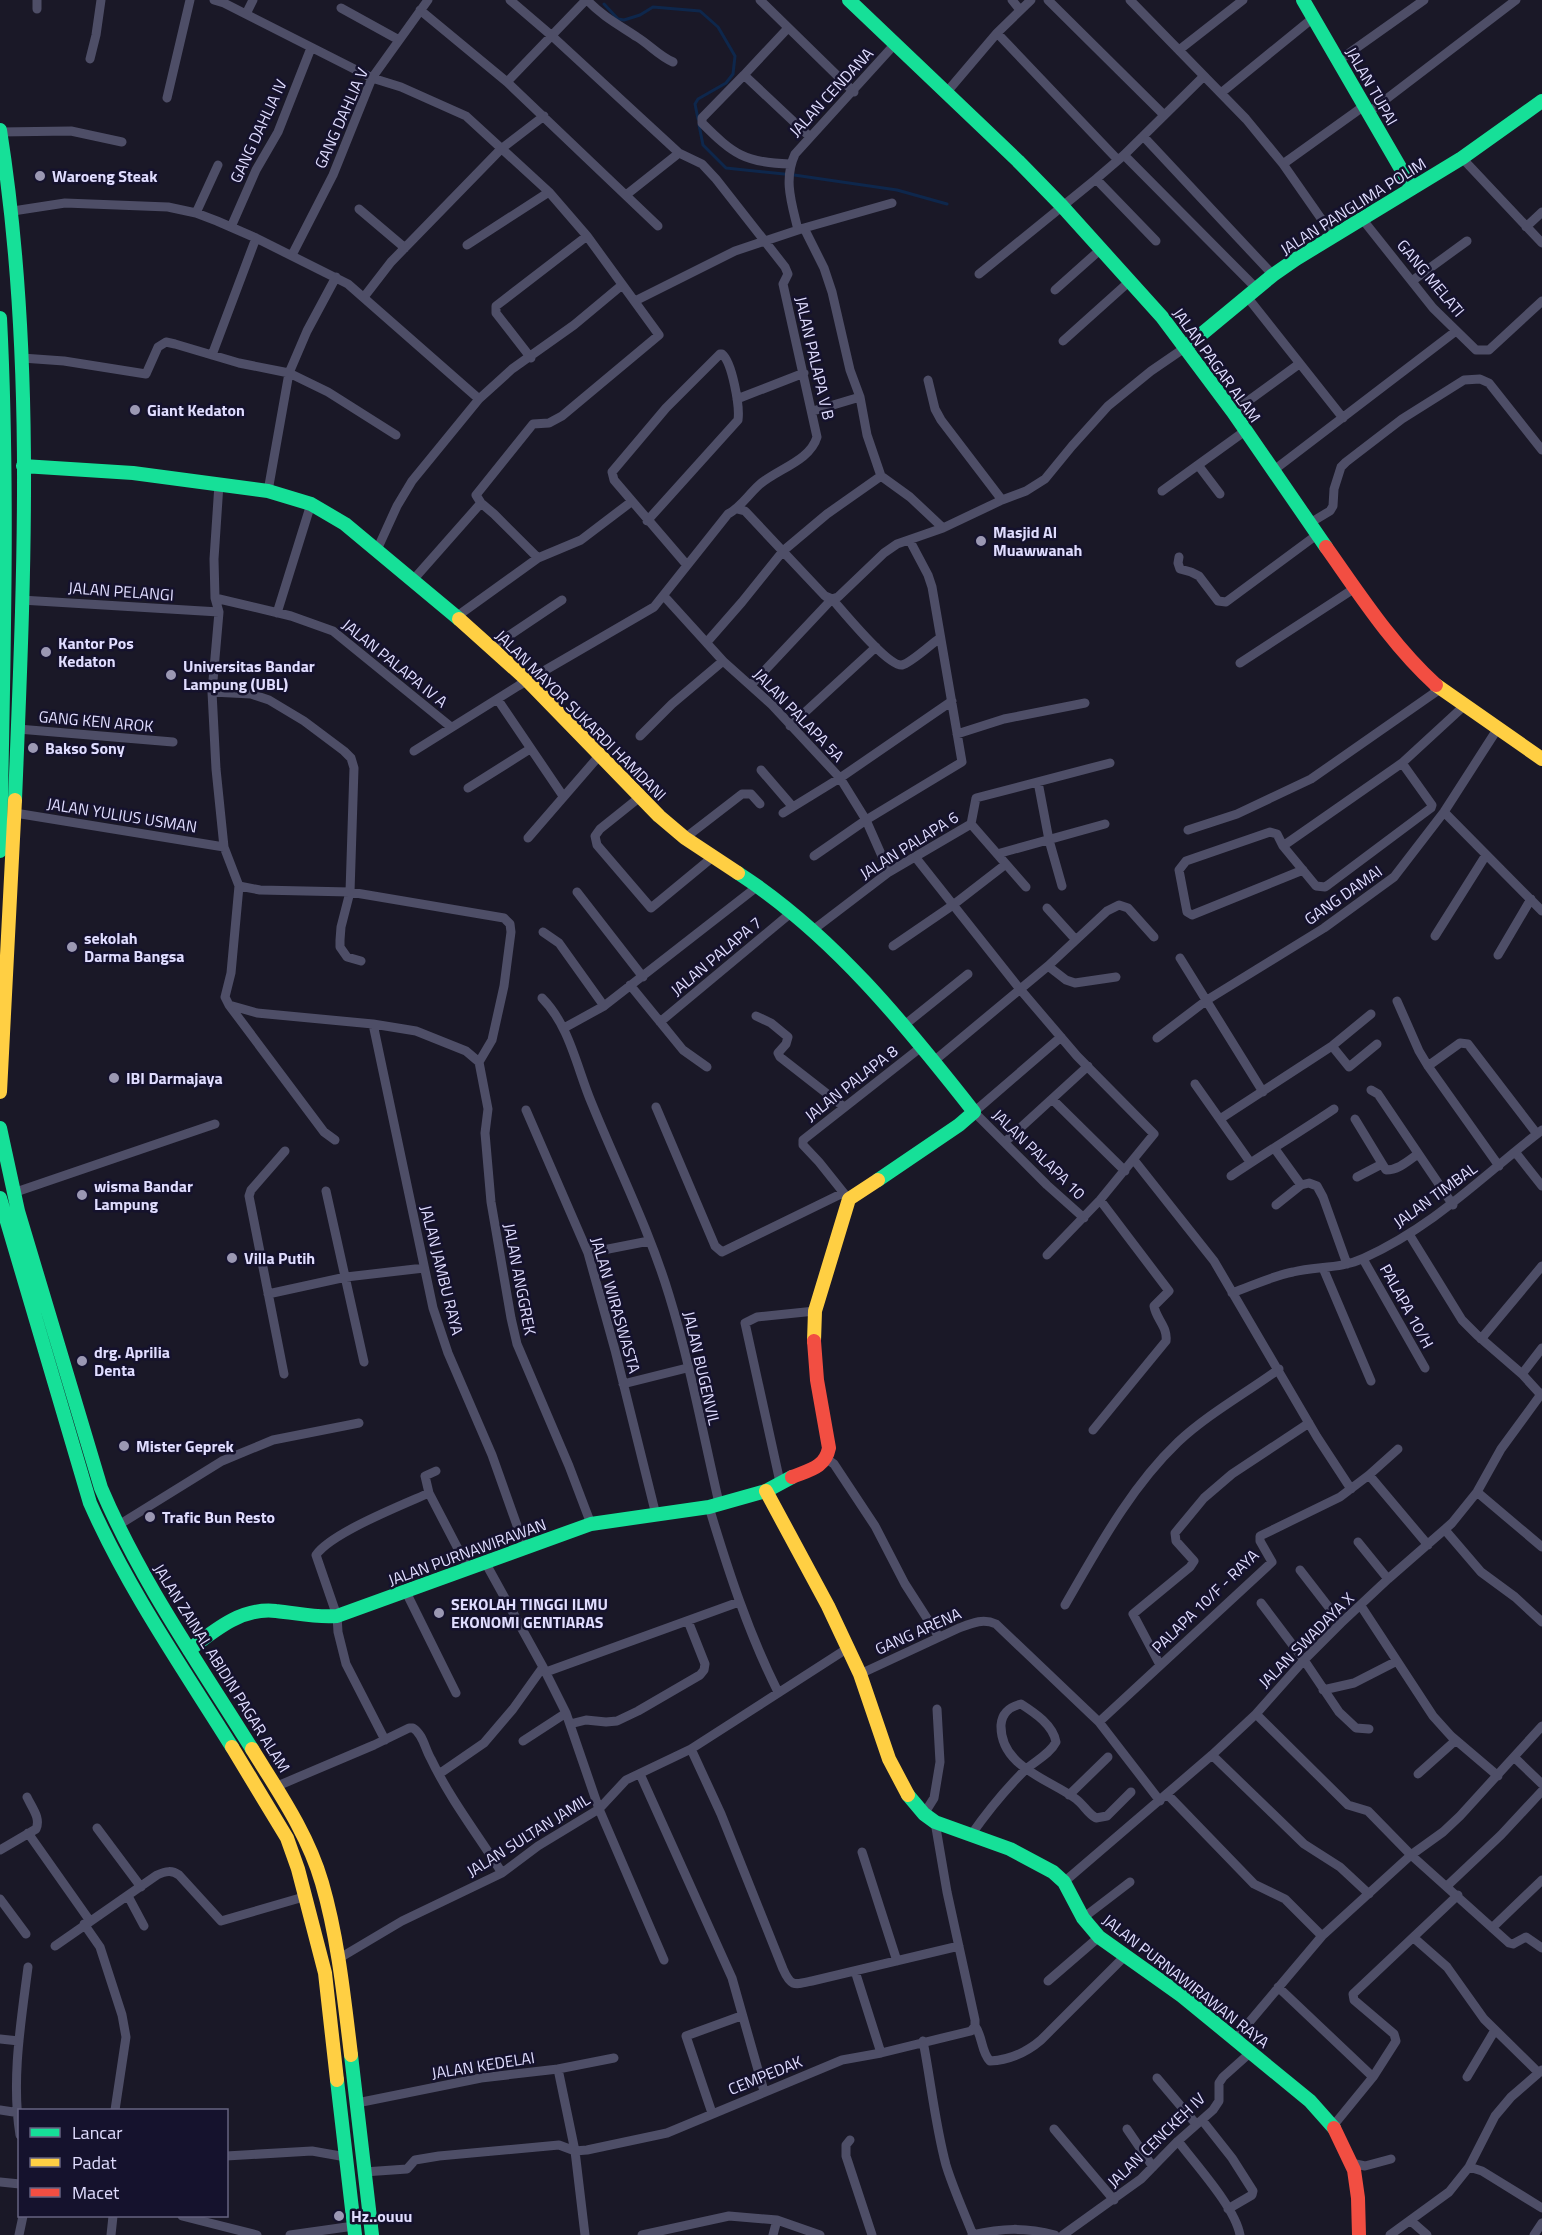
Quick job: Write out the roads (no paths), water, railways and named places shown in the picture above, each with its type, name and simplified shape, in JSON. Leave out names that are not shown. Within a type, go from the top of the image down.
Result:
[{"type":"main road","name":"JALAN PAGAR ALAM","points":[[849,0],[1062,206],[1131,280],[1186,347],[1355,588],[1405,654],[1440,689],[1540,753]]},
{"type":"main road","name":"JALAN TUPAI","points":[[1310,6],[1338,61],[1412,188]]},
{"type":"main road","name":"JALAN PANGLIMA POLIM","points":[[1186,347],[1273,275],[1462,158],[1542,101]]},
{"type":"main road","points":[[0,131],[13,211],[22,358],[23,466],[15,813],[3,981],[0,1092]]},
{"type":"main road","points":[[0,318],[3,532],[0,851]]},
{"type":"main road","name":"JALAN MAYOR SUKARDI HAMDANI","points":[[23,466],[134,472],[268,491],[288,495],[311,504],[345,524],[527,680],[599,756],[685,838],[758,886],[813,930],[846,962],[975,1112]]},
{"type":"main road","points":[[827,1459],[829,1448],[813,1339],[815,1311],[846,1196],[959,1125],[975,1112]]},
{"type":"main road","name":"JALAN ZAINAL ABIDIN PAGAR ALAM","points":[[0,1128],[32,1283],[56,1361],[88,1445],[101,1488],[117,1526],[189,1650],[299,1827],[322,1882],[338,1959],[372,2235]]},
{"type":"main road","name":"JALAN ZAINAL ABIDIN PAGAR ALAM","points":[[0,1198],[3,1222],[32,1283]]},
{"type":"main road","name":"JALAN ZAINAL ABIDIN PAGAR ALAM","points":[[56,1361],[74,1449],[90,1503],[110,1548],[134,1592],[254,1780],[287,1838],[307,1896],[325,1972],[354,2230]]},
{"type":"main road","points":[[74,1449],[76,1443],[81,1441],[88,1445]]},
{"type":"main road","name":"JALAN PURNAWIRAWAN","points":[[189,1650],[231,1620],[250,1612],[274,1610],[320,1618],[337,1616],[591,1524],[714,1505],[766,1491],[780,1482],[819,1466],[827,1459]]},
{"type":"main road","points":[[766,1491],[848,1648],[860,1674],[889,1759],[903,1787],[930,1818]]},
{"type":"main road","name":"JALAN PURNAWIRAWAN RAYA","points":[[930,1818],[1023,1855],[1053,1872],[1064,1882],[1083,1918],[1099,1937],[1182,1996],[1310,2101],[1333,2126],[1351,2163],[1356,2180],[1359,2235]]},
{"type":"street","points":[[90,58],[98,29],[101,0]]},
{"type":"street","points":[[166,98],[190,0]]},
{"type":"street","points":[[214,0],[372,78],[401,87],[466,116],[549,192],[587,236],[659,335],[562,416],[549,423],[533,424],[479,489],[476,495],[480,503],[538,558]]},
{"type":"street","points":[[246,14],[253,0]]},
{"type":"street","name":"GANG DAHLIA V","points":[[292,255],[333,175],[372,78],[428,0]]},
{"type":"street","name":"JALAN PALAPA V B","points":[[510,0],[678,153],[702,164],[785,267],[788,274],[783,284],[817,437],[808,452],[759,484],[737,509]]},
{"type":"street","points":[[507,82],[586,0],[599,13],[637,37],[662,57],[673,62]]},
{"type":"street","points":[[760,0],[854,92]]},
{"type":"street","points":[[1012,0],[1020,10]]},
{"type":"street","points":[[946,93],[997,33],[1031,0]]},
{"type":"street","points":[[1048,0],[1163,114]]},
{"type":"street","points":[[1130,0],[1246,119],[1283,165],[1334,237]]},
{"type":"street","points":[[1137,7],[1146,0]]},
{"type":"street","points":[[1179,50],[1243,0]]},
{"type":"street","points":[[1338,61],[1424,0]]},
{"type":"street","points":[[1283,165],[1366,109],[1516,0]]},
{"type":"street","points":[[1221,93],[1310,6]]},
{"type":"street","points":[[341,8],[399,40]]},
{"type":"street","points":[[420,10],[507,82],[658,226]]},
{"type":"street","points":[[788,28],[702,118],[702,123],[734,153],[765,164],[789,167],[790,202],[801,229],[825,268],[850,370],[860,397],[867,435],[881,476],[910,497],[944,528]]},
{"type":"street","points":[[997,33],[1252,293],[1299,364],[1343,418]]},
{"type":"street","name":"JALAN CENDANA","points":[[789,167],[795,154],[854,92],[894,45]]},
{"type":"street","name":"GANG DAHLIA IV","points":[[231,227],[256,170],[278,132],[311,48]]},
{"type":"street","points":[[744,75],[810,137]]},
{"type":"street","points":[[979,274],[1096,180],[1203,77]]},
{"type":"street","points":[[364,297],[392,262],[501,149],[544,116]]},
{"type":"street","points":[[0,131],[71,131],[122,142]]},
{"type":"street","points":[[1143,136],[1273,275]]},
{"type":"street","points":[[626,195],[678,153]]},
{"type":"street","points":[[1462,158],[1542,243]]},
{"type":"street","points":[[196,213],[218,165]]},
{"type":"street","points":[[1096,180],[1156,241]]},
{"type":"street","points":[[467,245],[549,192]]},
{"type":"street","points":[[635,301],[735,251],[892,202]]},
{"type":"street","points":[[13,211],[65,203],[168,207],[196,213],[231,227],[336,277],[364,297],[479,399]]},
{"type":"street","points":[[359,209],[405,248]]},
{"type":"street","points":[[1526,227],[1542,212]]},
{"type":"street","name":"GANG MELATI","points":[[1363,220],[1456,331],[1467,343],[1479,351],[1490,350],[1542,301]]},
{"type":"street","points":[[531,358],[496,313],[496,306],[587,236]]},
{"type":"street","points":[[212,355],[256,238]]},
{"type":"street","points":[[1412,281],[1467,241]]},
{"type":"street","points":[[1055,290],[1101,249]]},
{"type":"street","points":[[268,491],[289,374],[307,331],[336,277]]},
{"type":"street","points":[[1063,340],[1131,280]]},
{"type":"street","points":[[376,552],[397,506],[412,481],[479,399],[512,369],[531,358],[622,285]]},
{"type":"street","points":[[1274,470],[1456,331]]},
{"type":"street","points":[[22,358],[64,361],[146,374],[158,347],[166,342],[239,363],[289,374],[328,392],[396,435]]},
{"type":"street","points":[[751,686],[832,599],[838,597],[884,553],[897,544],[944,528],[1045,480],[1108,406],[1151,371],[1186,347]]},
{"type":"street","points":[[647,520],[738,420],[737,399],[728,359],[722,354],[666,408],[612,472],[614,480],[631,502],[686,564]]},
{"type":"street","points":[[1233,412],[1299,364]]},
{"type":"street","points":[[737,399],[804,373]]},
{"type":"street","points":[[1179,557],[1180,569],[1194,573],[1218,601],[1226,602],[1314,528],[1330,511],[1341,467],[1346,462],[1402,418],[1464,380],[1480,379],[1489,383],[1542,450]]},
{"type":"street","points":[[928,380],[935,409],[941,420],[1002,500]]},
{"type":"street","points":[[813,411],[860,397]]},
{"type":"street","points":[[1162,491],[1245,431]]},
{"type":"street","points":[[1198,465],[1220,494]]},
{"type":"street","points":[[707,642],[783,551],[827,514],[881,476]]},
{"type":"street","points":[[219,484],[214,559],[215,598],[219,612],[212,693],[216,769],[224,847],[239,886],[231,973],[225,993],[229,1005],[324,1132],[335,1140]]},
{"type":"street","points":[[456,617],[538,558],[581,540],[631,502]]},
{"type":"street","points":[[412,580],[480,503]]},
{"type":"street","points":[[277,613],[311,504]]},
{"type":"street","points":[[414,751],[527,680],[600,637],[627,624],[654,606],[728,514],[737,509],[745,512],[891,662],[905,664],[940,638]]},
{"type":"street","points":[[814,856],[866,820],[959,766],[962,762],[932,587],[910,541]]},
{"type":"street","points":[[1240,663],[1355,588]]},
{"type":"street","name":"JALAN PALAPA 5A","points":[[664,596],[723,661],[751,686],[840,778],[866,820],[890,872]]},
{"type":"street","name":"JALAN PALAPA IV A","points":[[215,598],[326,627],[342,636],[451,727]]},
{"type":"street","name":"JALAN PELANGI","points":[[21,600],[219,612]]},
{"type":"street","points":[[492,648],[562,600]]},
{"type":"street","points":[[790,726],[876,646]]},
{"type":"street","points":[[640,736],[672,704],[723,661]]},
{"type":"street","points":[[1188,830],[1237,814],[1311,779],[1440,689]]},
{"type":"street","points":[[212,693],[259,695],[269,699],[304,720],[351,758],[354,768],[350,892],[341,927],[340,947],[347,957],[361,961]]},
{"type":"street","points":[[498,700],[562,796]]},
{"type":"street","points":[[783,813],[840,778],[952,701]]},
{"type":"street","points":[[957,734],[1004,719],[1085,703]]},
{"type":"street","points":[[1283,846],[1402,763],[1464,706]]},
{"type":"street","name":"GANG DAMAI","points":[[1157,1038],[1207,1000],[1324,928],[1394,877],[1444,812],[1498,728]]},
{"type":"street","name":"GANG KEN AROK","points":[[18,729],[173,742]]},
{"type":"street","points":[[468,788],[530,749]]},
{"type":"street","points":[[528,838],[599,756]]},
{"type":"street","points":[[1062,885],[1049,840],[1038,782],[1110,763]]},
{"type":"street","points":[[1303,870],[1192,915],[1187,912],[1179,870],[1186,861],[1270,832],[1277,834],[1283,846],[1303,870],[1316,886],[1325,887],[1431,808],[1432,805],[1402,763]]},
{"type":"street","points":[[761,770],[792,806]]},
{"type":"street","name":"JALAN PALAPA 6","points":[[813,930],[890,872],[971,824],[976,798],[1038,782]]},
{"type":"street","points":[[685,838],[742,794],[751,794],[760,804]]},
{"type":"street","points":[[640,797],[600,829],[595,836],[597,845],[651,908],[714,856]]},
{"type":"street","points":[[1444,812],[1542,911]]},
{"type":"street","name":"JALAN YULIUS USMAN","points":[[15,813],[224,847]]},
{"type":"street","points":[[971,824],[1026,887]]},
{"type":"street","points":[[997,854],[1105,825]]},
{"type":"street","points":[[1435,936],[1486,855]]},
{"type":"street","points":[[916,858],[1019,988],[1088,1066],[1154,1134],[1100,1200],[1047,1255]]},
{"type":"street","points":[[892,946],[953,905],[1006,864]]},
{"type":"street","points":[[229,1005],[257,1013],[373,1024],[416,1031],[466,1051],[479,1062],[492,1040],[504,986],[510,924],[504,918],[350,892],[266,891],[239,886]]},
{"type":"street","points":[[564,1028],[604,1006],[758,886]]},
{"type":"street","points":[[577,892],[643,977]]},
{"type":"street","points":[[1498,955],[1531,899]]},
{"type":"street","points":[[933,1061],[1048,966],[1107,911],[1119,905],[1128,908],[1154,937]]},
{"type":"street","points":[[1047,908],[1076,940]]},
{"type":"street","name":"JALAN PALAPA 7","points":[[660,1022],[792,912]]},
{"type":"street","points":[[543,932],[559,943],[604,1006]]},
{"type":"street","points":[[1180,958],[1263,1092]]},
{"type":"street","points":[[1048,966],[1066,980],[1075,983],[1116,977]]},
{"type":"street","points":[[902,1027],[968,974]]},
{"type":"street","points":[[630,985],[683,1050],[707,1067]]},
{"type":"street","name":"JALAN BUGENVIL","points":[[542,998],[556,1014],[564,1028],[580,1075],[650,1241],[669,1294],[687,1368],[714,1505],[739,1602],[778,1692]]},
{"type":"street","points":[[1397,1001],[1428,1066],[1499,1166]]},
{"type":"street","points":[[1220,1119],[1332,1046],[1371,1014]]},
{"type":"street","points":[[756,1016],[771,1023],[788,1037],[786,1044],[778,1053],[780,1057],[844,1107]]},
{"type":"street","name":"JALAN JAMBU RAYA","points":[[373,1024],[433,1308],[448,1353],[492,1455],[525,1548]]},
{"type":"street","points":[[975,1112],[1062,1037]]},
{"type":"street","points":[[1428,1066],[1460,1043],[1468,1044],[1540,1132]]},
{"type":"street","points":[[1332,1046],[1350,1067],[1377,1044]]},
{"type":"street","name":"JALAN PALAPA 8","points":[[846,1196],[802,1143],[804,1138],[920,1048]]},
{"type":"street","name":"JALAN ANGGREK","points":[[479,1062],[488,1109],[485,1133],[490,1202],[517,1344],[591,1524]]},
{"type":"street","points":[[1005,1142],[1088,1066]]},
{"type":"street","points":[[1194,1084],[1250,1162]]},
{"type":"street","points":[[1371,1090],[1378,1094],[1453,1205]]},
{"type":"street","points":[[1053,1100],[1125,1171]]},
{"type":"street","points":[[656,1107],[715,1246],[722,1252],[846,1196]]},
{"type":"street","points":[[1231,1176],[1334,1109]]},
{"type":"street","name":"JALAN WIRASWASTA","points":[[526,1110],[588,1253],[656,1515]]},
{"type":"street","name":"JALAN PALAPA 10","points":[[975,1112],[1047,1185],[1084,1218]]},
{"type":"street","points":[[1354,1119],[1386,1170],[1392,1170],[1418,1154]]},
{"type":"street","points":[[13,1193],[215,1124]]},
{"type":"street","name":"JALAN TIMBAL","points":[[1232,1293],[1290,1272],[1347,1264],[1364,1258],[1409,1234],[1453,1205],[1540,1132]]},
{"type":"street","points":[[1275,1149],[1301,1185]]},
{"type":"street","points":[[284,1374],[249,1196],[251,1190],[285,1151]]},
{"type":"street","points":[[1516,1153],[1542,1186]]},
{"type":"street","points":[[1134,1160],[1214,1261],[1309,1423],[1351,1489]]},
{"type":"street","points":[[1357,1177],[1382,1164]]},
{"type":"street","points":[[1276,1205],[1301,1185],[1310,1183],[1320,1189],[1347,1264]]},
{"type":"street","points":[[326,1191],[364,1362]]},
{"type":"street","points":[[1093,1430],[1166,1341],[1166,1332],[1154,1311],[1154,1306],[1169,1291],[1100,1200]]},
{"type":"street","points":[[1409,1234],[1462,1320],[1542,1394]]},
{"type":"street","points":[[588,1253],[650,1241]]},
{"type":"street","name":"PALAPA 10/H","points":[[1364,1258],[1425,1368]]},
{"type":"street","points":[[1481,1339],[1542,1266]]},
{"type":"street","points":[[268,1294],[346,1277],[424,1268]]},
{"type":"street","points":[[1323,1268],[1371,1381]]},
{"type":"street","points":[[780,1482],[745,1323],[757,1317],[815,1311]]},
{"type":"street","points":[[1522,1374],[1542,1348]]},
{"type":"street","points":[[623,1384],[687,1368]]},
{"type":"street","points":[[1065,1605],[1135,1491],[1161,1460],[1178,1442],[1279,1369]]},
{"type":"street","name":"JALAN SWADAYA X","points":[[1064,1882],[1212,1755],[1256,1714],[1341,1623],[1445,1530],[1477,1491],[1501,1449],[1542,1394]]},
{"type":"street","points":[[117,1526],[222,1461],[273,1440],[359,1423]]},
{"type":"street","points":[[1160,1665],[1133,1614],[1190,1567],[1194,1561],[1176,1541],[1175,1533],[1204,1498],[1232,1474],[1309,1423]]},
{"type":"street","name":"PALAPA 10/F - RAYA","points":[[1099,1722],[1272,1562],[1260,1541],[1260,1536],[1323,1506],[1351,1489],[1398,1449]]},
{"type":"street","points":[[827,1459],[834,1464],[875,1527],[906,1584],[939,1637]]},
{"type":"street","points":[[436,1471],[425,1476],[429,1493],[468,1568]]},
{"type":"street","points":[[1369,1474],[1428,1545]]},
{"type":"street","points":[[1477,1491],[1542,1547]]},
{"type":"street","points":[[385,1740],[346,1664],[338,1632],[337,1616],[316,1560],[317,1553],[351,1530],[429,1493]]},
{"type":"street","points":[[1445,1530],[1481,1572],[1515,1597],[1542,1622]]},
{"type":"street","points":[[1358,1542],[1388,1579]]},
{"type":"street","points":[[485,1562],[566,1713],[598,1809],[664,1960]]},
{"type":"street","points":[[1300,1570],[1341,1623]]},
{"type":"street","points":[[406,1592],[456,1693]]},
{"type":"street","points":[[439,1774],[484,1743],[544,1670],[739,1602]]},
{"type":"street","points":[[1261,1603],[1339,1712],[1356,1728],[1369,1729]]},
{"type":"street","points":[[1360,1606],[1433,1716],[1456,1740],[1498,1776]]},
{"type":"street","name":"GANG ARENA","points":[[860,1674],[939,1637],[976,1622],[988,1620],[1004,1631],[1099,1722]]},
{"type":"street","points":[[570,1724],[586,1720],[606,1722],[617,1720],[638,1711],[700,1675],[705,1664],[688,1621]]},
{"type":"street","name":"JALAN SULTAN JAMIL","points":[[338,1959],[402,1921],[502,1873],[538,1846],[598,1809],[622,1783],[691,1749],[848,1648]]},
{"type":"street","points":[[1323,1690],[1354,1683],[1397,1661]]},
{"type":"street","points":[[971,1835],[991,1807],[1026,1769],[1051,1749],[1056,1742],[1053,1732],[1045,1722],[1021,1704],[1006,1711],[1001,1719],[1001,1731],[1005,1746],[1026,1769],[1069,1795],[1082,1804],[1093,1817],[1099,1819],[1107,1816],[1131,1792]]},
{"type":"street","points":[[937,1709],[940,1762],[930,1818],[975,2026],[981,2033],[986,2056],[990,2061],[1027,2051],[1041,2040],[1125,1956]]},
{"type":"street","points":[[523,1741],[566,1713]]},
{"type":"street","points":[[1256,1714],[1348,1805],[1366,1809],[1411,1855],[1509,1943],[1513,1944],[1526,1937],[1542,1948]]},
{"type":"street","points":[[1099,1722],[1164,1797],[1254,1884],[1285,1899],[1322,1936]]},
{"type":"street","points":[[1235,2039],[1322,1936],[1411,1855],[1461,1816],[1542,1726]]},
{"type":"street","points":[[275,1787],[409,1728],[416,1729],[439,1774],[502,1873]]},
{"type":"street","points":[[1418,1774],[1456,1740]]},
{"type":"street","points":[[691,1749],[722,1814],[787,1979],[792,1983],[799,1984],[959,1946]]},
{"type":"street","points":[[1212,1755],[1304,1844],[1341,1867],[1369,1894]]},
{"type":"street","points":[[1069,1795],[1108,1756]]},
{"type":"street","points":[[1515,1758],[1542,1784]]},
{"type":"street","points":[[640,1774],[732,1978],[764,2091]]},
{"type":"street","points":[[1447,1886],[1501,1835],[1542,1791]]},
{"type":"street","points":[[0,1850],[36,1829],[39,1824],[27,1797]]},
{"type":"street","points":[[97,1828],[141,1887]]},
{"type":"street","points":[[28,1833],[87,1923],[100,1947],[122,2015],[126,2037],[115,2109]]},
{"type":"street","points":[[862,1852],[897,1961]]},
{"type":"street","points":[[55,1946],[161,1874],[175,1872],[221,1921],[307,1896]]},
{"type":"street","points":[[1492,1928],[1542,1880]]},
{"type":"street","points":[[1083,1918],[1130,1882]]},
{"type":"street","points":[[1333,2126],[1373,2078],[1396,2041],[1396,2036],[1354,2000],[1353,1994],[1458,1895]]},
{"type":"street","points":[[128,1896],[144,1926]]},
{"type":"street","points":[[2,1906],[26,1934]]},
{"type":"street","points":[[1048,1981],[1099,1937]]},
{"type":"street","points":[[1390,2235],[1449,2192],[1470,2167],[1495,2116],[1511,2097],[1540,2071],[1484,2019],[1447,1967],[1414,1938]]},
{"type":"street","points":[[18,2109],[19,2041],[28,1967]]},
{"type":"street","points":[[855,1971],[881,2053]]},
{"type":"street","points":[[1278,1987],[1373,2078]]},
{"type":"street","points":[[712,2113],[686,2036],[741,2016]]},
{"type":"street","name":"CEMPEDAK","points":[[364,2172],[407,2169],[415,2160],[439,2156],[559,2145],[575,2151],[595,2149],[667,2133],[842,2060],[971,2031],[975,2026]]},
{"type":"street","points":[[1467,2077],[1495,2030]]},
{"type":"street","points":[[0,2039],[19,2041]]},
{"type":"street","points":[[923,2041],[934,2110],[947,2166],[972,2235],[1027,2228],[1055,2235]]},
{"type":"street","name":"JALAN CENCKEH IV","points":[[1063,2235],[1114,2200],[1153,2167],[1218,2105],[1219,2084],[1223,2077],[1251,2052]]},
{"type":"street","name":"JALAN KEDELAI","points":[[357,2103],[482,2078],[558,2069],[614,2058]]},
{"type":"street","points":[[558,2069],[575,2151],[585,2235]]},
{"type":"street","points":[[1157,2078],[1232,2158],[1253,2191],[1249,2197],[1228,2209]]},
{"type":"street","points":[[0,2110],[18,2113]]},
{"type":"street","points":[[1054,2129],[1114,2200]]},
{"type":"street","points":[[1127,2129],[1153,2167]]},
{"type":"street","points":[[850,2140],[846,2145],[846,2156],[872,2235]]},
{"type":"street","points":[[1178,2141],[1228,2209],[1236,2222],[1240,2235]]},
{"type":"street","points":[[228,2156],[312,2151],[346,2157]]},
{"type":"street","points":[[1351,2163],[1365,2166],[1391,2159]]},
{"type":"street","points":[[1470,2167],[1482,2171],[1542,2208]]},
{"type":"street","points":[[0,2182],[18,2184]]},
{"type":"street","points":[[642,2235],[729,2216],[777,2220],[820,2235]]},
{"type":"street","points":[[19,2235],[23,2217]]},
{"type":"street","points":[[111,2235],[113,2217]]},
{"type":"street","points":[[186,2217],[256,2235]]},
{"type":"street","points":[[773,2235],[777,2220]]},
{"type":"street","points":[[1411,2221],[1427,2235]]},
{"type":"street","points":[[1534,2235],[1542,2223]]},
{"type":"street","points":[[290,2235],[354,2230]]},
{"type":"waterway","points":[[604,4],[618,19],[624,20],[640,15],[653,7],[700,11],[718,27],[735,56],[733,74],[726,83],[698,99],[695,104],[698,119]]},
{"type":"waterway","points":[[699,125],[703,145],[726,168],[897,190],[947,204]]},
{"type":"place","name":"Waroeng Steak","points":[[40,176]]},
{"type":"place","name":"Giant Kedaton","points":[[135,410]]},
{"type":"place","name":"Masjid Al Muawwanah","points":[[981,541]]},
{"type":"place","name":"Kantor Pos Kedaton","points":[[46,652]]},
{"type":"place","name":"Universitas Bandar Lampung (UBL)","points":[[171,675]]},
{"type":"place","name":"Bakso Sony","points":[[33,748]]},
{"type":"place","name":"sekolah Darma Bangsa","points":[[72,947]]},
{"type":"place","name":"IBI Darmajaya","points":[[114,1078]]},
{"type":"place","name":"wisma Bandar Lampung","points":[[82,1195]]},
{"type":"place","name":"Villa Putih","points":[[232,1258]]},
{"type":"place","name":"drg. Aprilia Denta","points":[[82,1361]]},
{"type":"place","name":"Mister Geprek","points":[[124,1446]]},
{"type":"place","name":"Trafic Bun Resto","points":[[150,1517]]},
{"type":"place","name":"SEKOLAH TINGGI ILMU EKONOMI GENTIARAS","points":[[439,1613]]},
{"type":"place","name":"Hz..ouuu","points":[[339,2216]]}]
